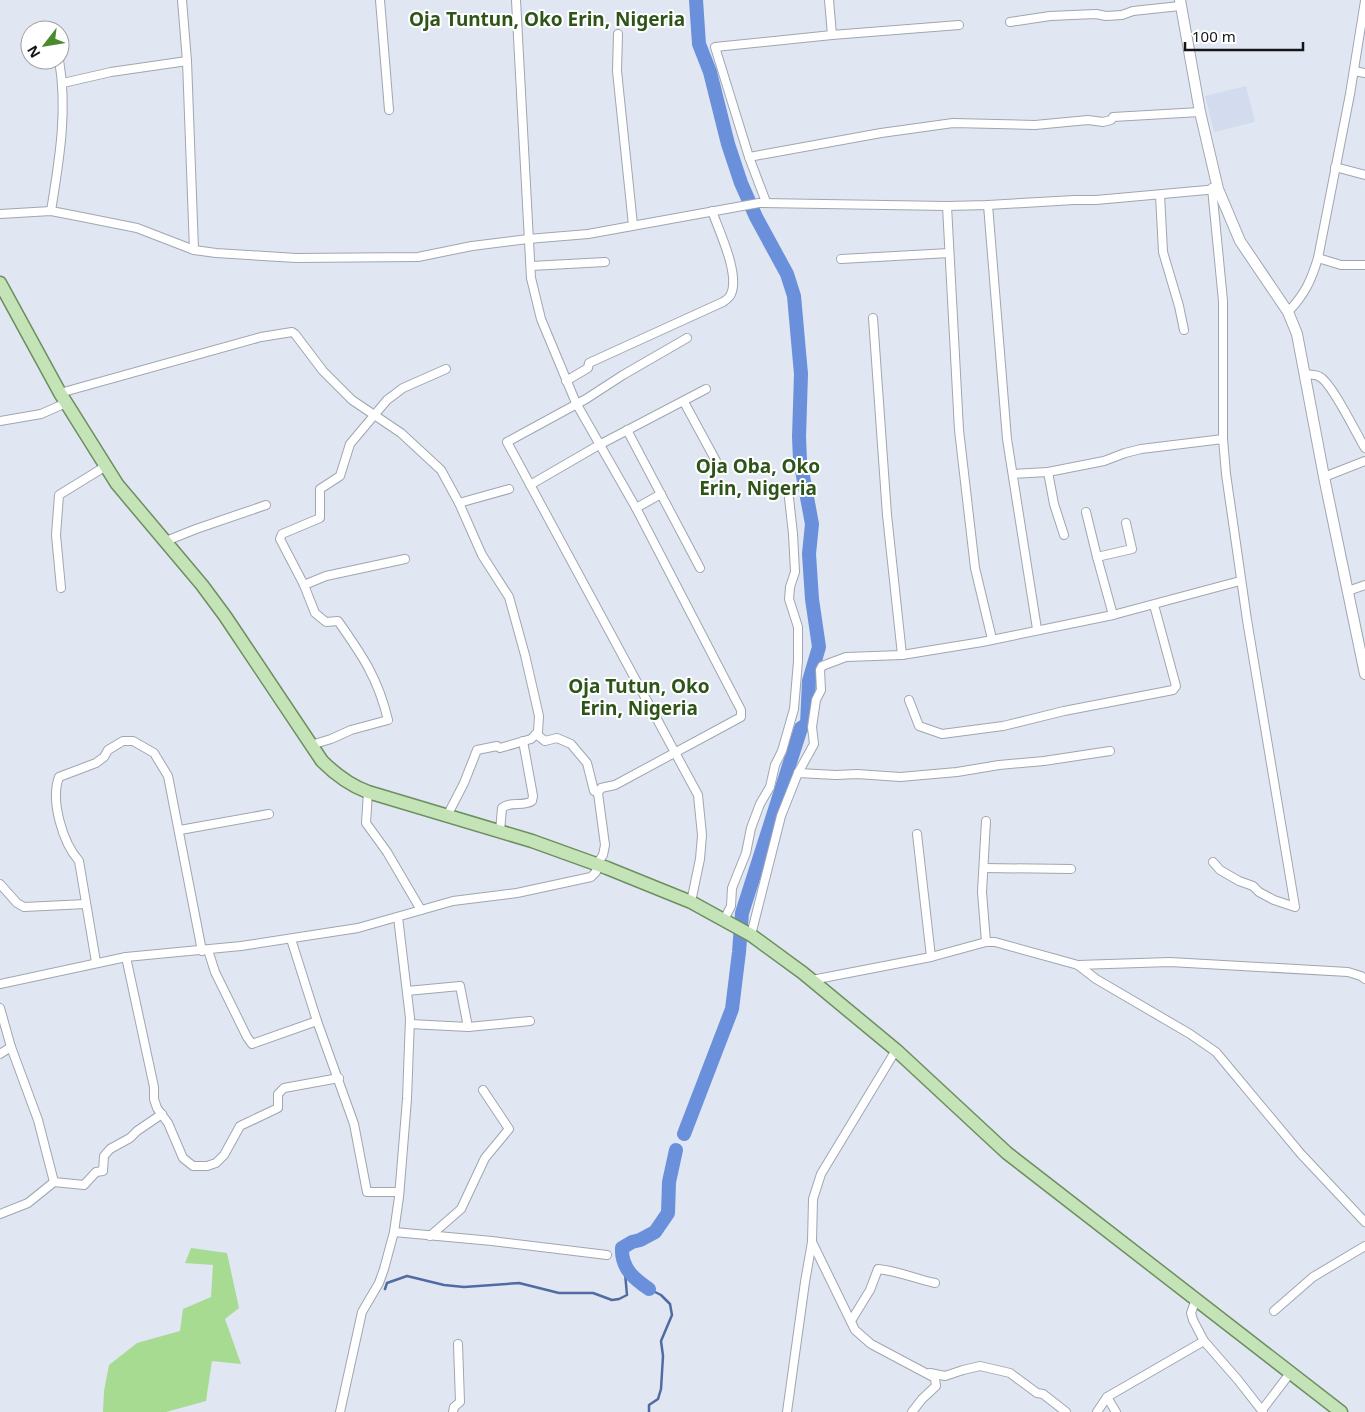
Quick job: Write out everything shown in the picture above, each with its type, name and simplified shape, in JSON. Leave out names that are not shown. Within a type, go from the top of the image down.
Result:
[{"type":"main road","points":[[0,283],[63,398],[117,484],[166,541],[225,616],[322,761],[338,777],[368,792],[532,840],[597,864],[691,902],[748,934],[812,980],[896,1050],[1007,1154],[1341,1412]]},
{"type":"street","points":[[182,0],[187,61],[194,250]]},
{"type":"street","points":[[380,0],[389,110]]},
{"type":"street","points":[[0,984],[126,957],[205,950],[358,928],[453,901],[518,893],[591,877],[596,872],[597,864],[603,855],[605,845],[598,793],[601,788],[615,785],[741,717],[741,710],[636,508],[576,404],[541,319],[531,278],[516,0]]},
{"type":"street","points":[[829,0],[832,35]]},
{"type":"street","points":[[1010,22],[1050,16],[1122,15],[1133,11],[1180,3],[1215,188],[1222,301],[1223,438],[1226,474],[1240,581],[1295,908],[1274,900],[1259,892],[1253,886],[1239,881],[1220,870],[1213,862]]},
{"type":"street","points":[[1288,312],[1301,298],[1310,283],[1318,258],[1365,6]]},
{"type":"street","points":[[762,202],[715,47],[959,25]]},
{"type":"street","points":[[618,34],[617,71],[633,226]]},
{"type":"street","points":[[63,83],[111,72],[187,61]]},
{"type":"street","points":[[51,211],[59,160],[64,96],[61,70]]},
{"type":"street","points":[[1354,72],[1365,73]]},
{"type":"street","points":[[749,157],[881,133],[953,123],[1035,124],[1088,120],[1103,122],[1112,120],[1113,117],[1200,112]]},
{"type":"street","points":[[1335,168],[1365,175]]},
{"type":"street","points":[[0,214],[51,211],[137,228],[194,250],[296,258],[418,256],[472,246],[588,234],[762,202],[947,206],[988,205],[1096,200],[1215,188]]},
{"type":"street","points":[[1215,188],[1240,241],[1288,312],[1297,334],[1324,477],[1363,655],[1365,674]]},
{"type":"street","points":[[1160,194],[1164,252],[1184,330]]},
{"type":"street","points":[[988,205],[1007,439],[1037,629]]},
{"type":"street","points":[[947,206],[959,430],[974,558],[992,639]]},
{"type":"street","points":[[566,381],[588,368],[589,363],[723,302],[731,295],[734,280],[732,269],[712,211]]},
{"type":"street","points":[[840,259],[949,253]]},
{"type":"street","points":[[1318,258],[1341,265],[1365,265]]},
{"type":"street","points":[[531,266],[605,262]]},
{"type":"street","points":[[873,318],[887,515],[902,655]]},
{"type":"street","points":[[0,420],[41,414],[63,398],[260,337],[289,332],[295,334],[323,371],[352,400],[401,433],[441,470],[459,503],[482,555],[509,597],[525,654],[539,716],[538,732],[531,739],[524,742],[500,748],[497,746],[477,750],[447,816]]},
{"type":"street","points":[[687,338],[576,404],[507,442],[698,795],[702,835],[700,859],[691,902]]},
{"type":"street","points":[[311,745],[332,739],[351,730],[388,720],[376,682],[367,662],[338,621],[326,622],[315,613],[304,586],[280,539],[282,534],[320,518],[319,491],[340,476],[350,444],[387,400],[403,388],[446,369]]},
{"type":"street","points":[[1304,374],[1319,376],[1326,383],[1339,401],[1365,448]]},
{"type":"street","points":[[530,485],[599,445],[706,389]]},
{"type":"street","points":[[684,402],[716,461]]},
{"type":"street","points":[[627,430],[700,568]]},
{"type":"street","points":[[1013,474],[1048,472],[1104,460],[1141,449],[1223,438]]},
{"type":"street","points":[[1324,477],[1365,461]]},
{"type":"street","points":[[62,588],[56,536],[59,495],[106,466]]},
{"type":"street","points":[[1048,472],[1054,504],[1064,535]]},
{"type":"street","points":[[459,503],[509,489]]},
{"type":"street","points":[[636,508],[661,494]]},
{"type":"street","points":[[724,920],[731,906],[732,888],[746,853],[760,804],[770,787],[775,765],[782,751],[794,709],[798,661],[798,628],[789,599],[794,572],[793,534],[789,498]]},
{"type":"street","points":[[166,541],[266,505]]},
{"type":"street","points":[[1086,512],[1113,615]]},
{"type":"street","points":[[1097,557],[1132,550],[1126,523]]},
{"type":"street","points":[[304,586],[326,576],[405,559]]},
{"type":"street","points":[[748,934],[780,816],[798,773],[814,744],[812,727],[816,700],[821,690],[820,670],[822,666],[846,657],[902,655],[1113,615],[1240,581]]},
{"type":"street","points":[[1348,591],[1365,585]]},
{"type":"street","points":[[909,700],[918,724],[942,734],[1003,726],[1064,711],[1173,690],[1176,686],[1154,605]]},
{"type":"street","points":[[536,734],[545,741],[558,738],[571,744],[587,763],[594,791],[598,793]]},
{"type":"street","points":[[96,962],[79,861],[72,853],[60,820],[57,782],[59,777],[96,763],[115,745],[123,741],[133,742],[154,753],[168,776],[205,950],[247,1038],[252,1044],[318,1021]]},
{"type":"street","points":[[500,831],[502,808],[505,805],[529,803],[532,801],[533,796],[524,742]]},
{"type":"street","points":[[798,773],[900,777],[957,772],[1110,751]]},
{"type":"street","points":[[368,792],[366,823],[387,852],[421,910]]},
{"type":"street","points":[[180,830],[269,814]]},
{"type":"street","points":[[986,821],[982,892],[986,942]]},
{"type":"street","points":[[917,834],[931,957]]},
{"type":"street","points":[[984,868],[1071,869]]},
{"type":"street","points":[[0,884],[17,903],[24,907],[86,904]]},
{"type":"street","points":[[340,1412],[362,1312],[379,1283],[384,1270],[394,1232],[399,1192],[408,1099],[410,1024],[398,917]]},
{"type":"street","points":[[291,939],[354,1124],[367,1192],[399,1192]]},
{"type":"street","points":[[812,980],[931,957],[986,942],[995,942],[1078,965],[1170,962],[1348,972],[1365,979]]},
{"type":"street","points":[[126,957],[154,1087],[154,1099],[157,1108],[168,1123],[183,1158],[193,1166],[207,1166],[216,1163],[224,1155],[240,1126],[278,1108],[278,1094],[284,1088],[339,1078]]},
{"type":"street","points":[[1078,965],[1096,979],[1190,1034],[1216,1052],[1301,1154],[1365,1222]]},
{"type":"street","points":[[407,991],[460,986],[468,1027]]},
{"type":"street","points":[[0,1008],[11,1047],[38,1120],[54,1182]]},
{"type":"street","points":[[410,1024],[468,1027],[530,1021]]},
{"type":"street","points":[[0,1054],[11,1047]]},
{"type":"street","points":[[788,1412],[812,1242],[813,1199],[820,1174],[896,1050]]},
{"type":"street","points":[[430,1236],[461,1210],[484,1158],[509,1129],[483,1090]]},
{"type":"street","points":[[0,1214],[28,1202],[54,1182],[84,1185],[96,1172],[103,1171],[104,1156],[110,1149],[130,1138],[162,1114]]},
{"type":"street","points":[[394,1232],[607,1255]]},
{"type":"street","points":[[812,1242],[855,1330],[871,1344],[935,1378],[936,1386],[912,1412]]},
{"type":"street","points":[[1274,1311],[1312,1276],[1365,1246]]},
{"type":"street","points":[[851,1320],[870,1290],[878,1269],[896,1270],[918,1279],[935,1283]]},
{"type":"street","points":[[1196,1299],[1191,1313],[1204,1341],[1262,1411],[1291,1372]]},
{"type":"street","points":[[1097,1412],[1107,1397],[1204,1341]]},
{"type":"street","points":[[453,1412],[454,1407],[460,1402],[458,1344]]},
{"type":"street","points":[[919,1369],[945,1376],[980,1366],[1010,1373],[1037,1393],[1043,1394],[1066,1412]]},
{"type":"street","points":[[1107,1397],[1116,1412]]},
{"type":"shaded area","points":[[1246,86],[1255,122],[1214,132],[1205,96]]},
{"type":"green space","points":[[191,1248],[227,1253],[239,1308],[225,1319],[241,1364],[212,1361],[206,1401],[166,1412],[103,1412],[104,1391],[109,1365],[137,1343],[180,1331],[183,1309],[211,1297],[213,1265],[185,1263]]},
{"type":"waterway","points":[[684,1134],[732,1009],[742,913],[801,728],[807,724],[809,681],[819,647],[812,599],[809,554],[812,524],[800,460],[801,374],[794,296],[787,274],[756,217],[741,183],[728,144],[710,72],[699,44],[696,0]]},
{"type":"waterway","points":[[649,1289],[638,1281],[626,1267],[622,1248],[655,1232],[668,1213],[669,1182],[676,1150]]},
{"type":"waterway","points":[[385,1289],[387,1283],[407,1276],[444,1285],[464,1287],[519,1283],[559,1293],[593,1293],[612,1300],[627,1295],[624,1262]]},
{"type":"waterway","points":[[649,1289],[661,1295],[670,1304],[672,1315],[661,1341],[663,1356],[661,1389],[658,1399],[649,1405],[649,1412]]},
{"type":"district","name":"Oja Tuntun, Oko Erin, Nigeria","points":[[547,19]]},
{"type":"district","name":"Oja Oba, Oko Erin, Nigeria","points":[[758,477]]},
{"type":"district","name":"Oja Tutun, Oko Erin, Nigeria","points":[[639,697]]}]
